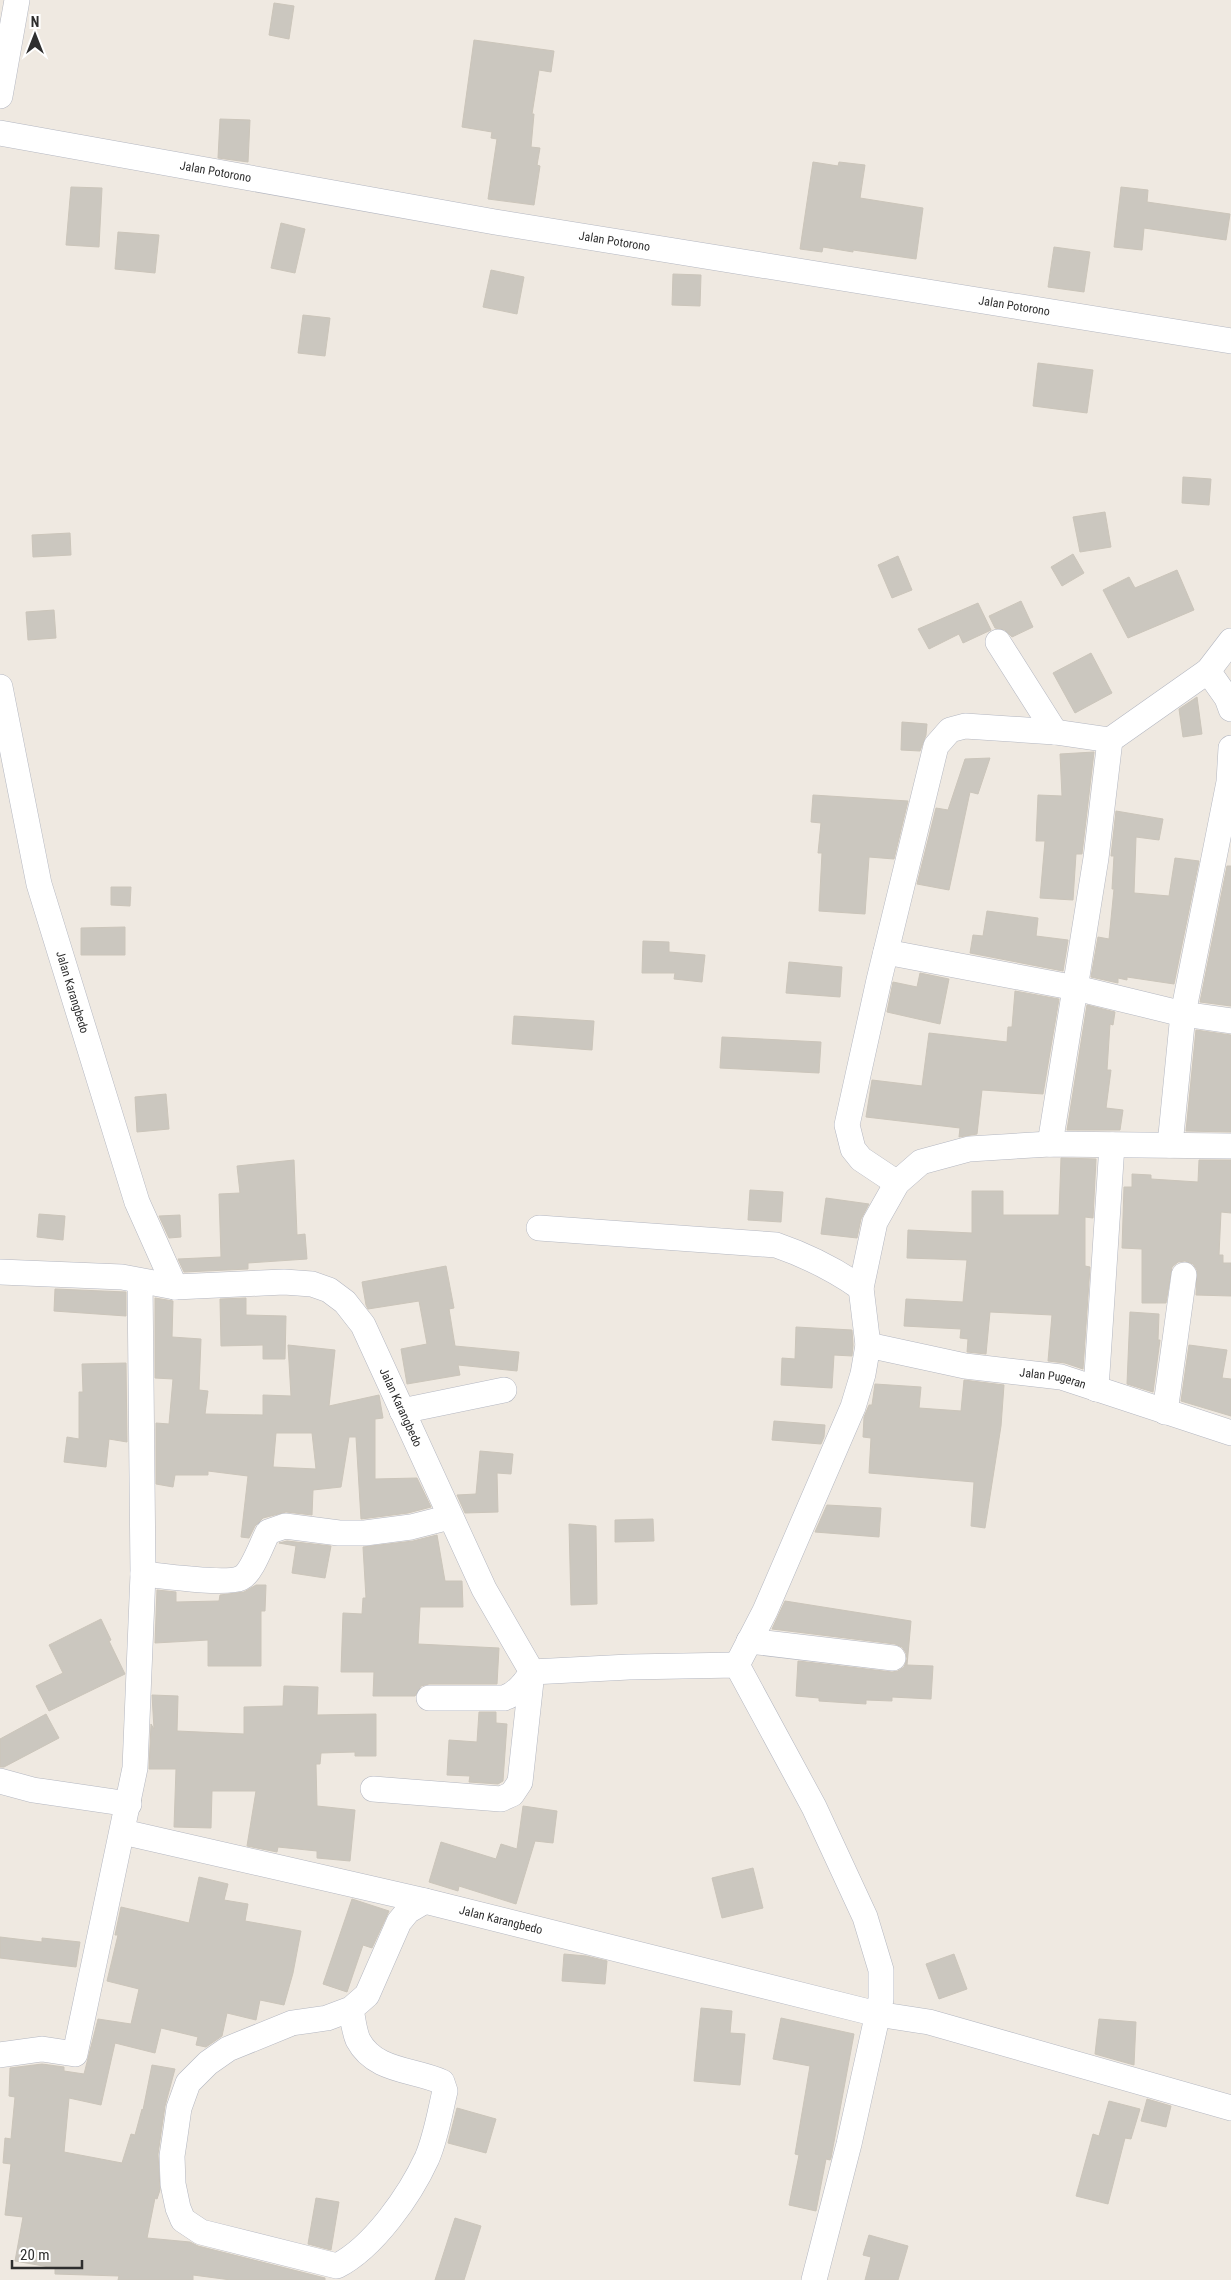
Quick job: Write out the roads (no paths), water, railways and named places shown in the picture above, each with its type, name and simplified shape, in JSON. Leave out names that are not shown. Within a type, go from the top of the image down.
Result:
[{"type":"street","points":[[0,96],[17,0]]},
{"type":"street","name":"Jalan Potorono","points":[[0,133],[494,222],[1231,341]]},
{"type":"street","points":[[897,1183],[861,1159],[853,1149],[847,1125],[886,952],[936,746],[950,730],[965,726],[1055,732],[1110,740],[1208,671],[1231,641]]},
{"type":"street","points":[[998,642],[1055,732]]},
{"type":"street","points":[[1208,671],[1227,698],[1231,709]]},
{"type":"street","name":"Jalan Karangbedo","points":[[0,687],[39,884],[137,1202],[175,1287]]},
{"type":"street","points":[[1050,1144],[1096,858],[1110,740]]},
{"type":"street","points":[[1170,1146],[1184,1014],[1230,783],[1231,748]]},
{"type":"street","points":[[886,952],[1076,988],[1184,1014],[1231,1021]]},
{"type":"street","points":[[737,1665],[765,1611],[837,1448],[856,1399],[868,1345],[861,1288],[875,1222],[897,1183],[922,1162],[969,1149],[1050,1144],[1231,1146]]},
{"type":"street","points":[[1096,1389],[1112,1145]]},
{"type":"street","points":[[539,1228],[776,1246],[803,1254],[835,1269],[861,1288]]},
{"type":"street","name":"Jalan Karangbedo","points":[[0,1272],[122,1277],[175,1287],[284,1282],[312,1284],[329,1290],[345,1302],[363,1325],[484,1589],[532,1672]]},
{"type":"street","points":[[1165,1412],[1184,1275]]},
{"type":"street","points":[[0,2055],[42,2049],[75,2054],[93,1961],[129,1804],[135,1768],[143,1574],[140,1281]]},
{"type":"street","name":"Jalan Pugeran","points":[[868,1345],[965,1366],[1061,1377],[1231,1434]]},
{"type":"street","points":[[402,1410],[504,1390]]},
{"type":"street","points":[[143,1574],[223,1580],[241,1578],[250,1569],[268,1532],[285,1526],[339,1533],[365,1533],[411,1527],[450,1517]]},
{"type":"street","points":[[749,1641],[893,1658]]},
{"type":"street","points":[[532,1672],[629,1667],[737,1665]]},
{"type":"street","points":[[737,1665],[814,1807],[865,1918],[881,1970],[881,1999],[849,2144],[814,2280]]},
{"type":"street","points":[[429,1698],[504,1698],[510,1696],[524,1685],[532,1672]]},
{"type":"street","points":[[373,1789],[502,1799],[512,1794],[520,1782],[532,1672]]},
{"type":"street","points":[[0,1781],[33,1790],[129,1804]]},
{"type":"street","name":"Jalan Karangbedo","points":[[123,1832],[426,1901],[877,2014],[929,2022],[1231,2108]]},
{"type":"street","points":[[352,2009],[357,2038],[366,2052],[383,2064],[442,2082],[446,2091],[427,2157],[396,2209],[352,2258],[337,2266],[202,2232],[183,2220],[178,2208],[172,2156],[179,2108],[188,2082],[208,2062],[228,2049],[292,2023],[326,2018],[352,2009],[367,1995],[399,1922],[408,1911],[426,1901]]}]
